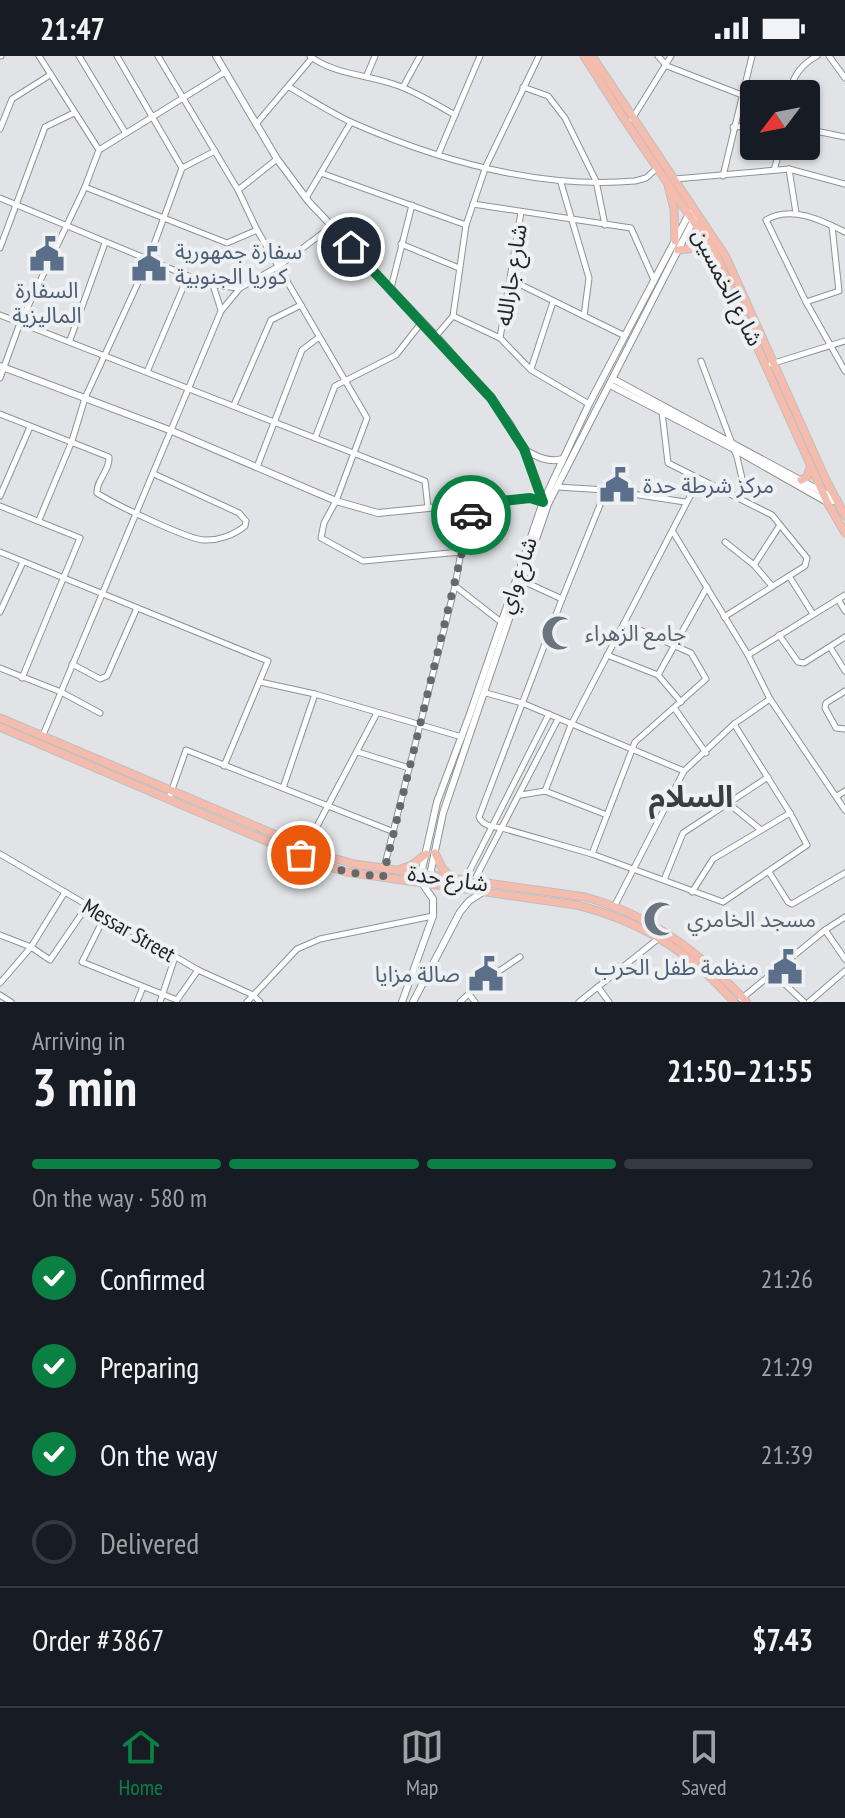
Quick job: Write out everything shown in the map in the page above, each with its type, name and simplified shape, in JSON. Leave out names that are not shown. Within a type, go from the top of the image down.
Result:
[{"type":"main road","name":"شارع الخمسين","points":[[584,56],[657,167],[726,257],[811,466],[845,533]]},
{"type":"main road","name":"شارع الخمسين","points":[[592,56],[694,212],[841,501],[845,516]]},
{"type":"main road","points":[[666,179],[674,209],[677,245],[715,253]]},
{"type":"main road","points":[[801,480],[807,477],[811,466]]},
{"type":"main road","name":"شارع حدة","points":[[0,718],[320,864],[346,872],[453,878],[585,897],[615,905],[680,940],[740,1001]]},
{"type":"main road","name":"شارع حدة","points":[[0,727],[93,761]]},
{"type":"main road","name":"شارع حدة","points":[[170,795],[384,873],[397,870],[484,891],[576,905],[612,914],[659,937],[692,960],[740,1001]]},
{"type":"main road","points":[[397,870],[412,865],[430,853],[453,878]]},
{"type":"main road","points":[[612,914],[615,905]]},
{"type":"street","points":[[39,56],[99,150]]},
{"type":"street","points":[[79,56],[125,132]]},
{"type":"street","points":[[117,56],[182,168]]},
{"type":"street","points":[[158,56],[238,190],[318,338],[367,418],[336,501],[324,523],[321,538],[363,561],[461,552]]},
{"type":"street","points":[[216,56],[277,159],[306,198],[491,398],[524,449],[546,503]]},
{"type":"street","points":[[367,75],[375,56]]},
{"type":"street","points":[[402,87],[420,56]]},
{"type":"street","points":[[438,155],[480,56]]},
{"type":"street","points":[[436,336],[453,316],[466,225],[486,166],[539,56]]},
{"type":"street","points":[[658,56],[667,66],[740,94]]},
{"type":"street","points":[[632,119],[671,56]]},
{"type":"street","points":[[746,80],[752,56]]},
{"type":"street","points":[[794,80],[806,62],[817,56]]},
{"type":"street","points":[[829,56],[845,78]]},
{"type":"street","points":[[255,124],[311,57],[323,65],[402,87],[455,115]]},
{"type":"street","points":[[0,378],[20,323],[85,187],[99,150],[225,72]]},
{"type":"street","points":[[0,129],[12,99],[50,75]]},
{"type":"street","points":[[289,87],[351,122],[438,155],[561,183],[635,181],[653,173],[657,167]]},
{"type":"street","points":[[523,87],[548,96],[565,118],[596,181],[605,225]]},
{"type":"street","points":[[723,176],[740,102]]},
{"type":"street","points":[[0,248],[45,127],[74,113]]},
{"type":"street","points":[[306,198],[351,122]]},
{"type":"street","points":[[733,127],[740,127]]},
{"type":"street","points":[[820,132],[845,137]]},
{"type":"street","points":[[39,520],[72,441],[85,398],[148,261],[182,168],[215,151]]},
{"type":"street","points":[[238,190],[277,159]]},
{"type":"street","points":[[774,170],[777,160]]},
{"type":"street","points":[[675,179],[789,169],[845,184]]},
{"type":"street","points":[[789,169],[796,213]]},
{"type":"street","points":[[321,173],[466,225]]},
{"type":"street","points":[[561,183],[589,278],[584,316]]},
{"type":"street","points":[[85,187],[227,243],[257,230]]},
{"type":"street","points":[[0,198],[148,261],[213,285],[240,288]]},
{"type":"street","points":[[473,204],[631,228],[654,280]]},
{"type":"street","points":[[390,289],[412,205]]},
{"type":"street","name":"شارع جارالله","points":[[500,338],[521,212]]},
{"type":"street","name":"شارع واي","points":[[424,877],[501,622],[563,459],[625,336],[642,312],[694,212]]},
{"type":"street","points":[[845,232],[796,213],[776,214],[766,220],[806,302],[845,371]]},
{"type":"street","points":[[43,735],[221,311],[240,288],[279,266],[332,226]]},
{"type":"street","points":[[806,302],[839,291],[832,226]]},
{"type":"street","points":[[70,340],[105,243]]},
{"type":"street","points":[[401,244],[460,268]]},
{"type":"street","name":"شارع واي","points":[[430,853],[437,802],[462,737],[486,693],[546,503],[611,382],[654,280],[677,245]]},
{"type":"street","points":[[147,372],[188,276]]},
{"type":"street","points":[[511,280],[625,336]]},
{"type":"street","points":[[213,285],[221,311]]},
{"type":"street","points":[[531,370],[553,302]]},
{"type":"street","points":[[234,405],[271,320],[301,305]]},
{"type":"street","points":[[0,315],[425,481],[428,508]]},
{"type":"street","name":"شارع جارالله","points":[[453,316],[500,338],[531,370],[589,404]]},
{"type":"street","points":[[315,438],[335,386],[396,355],[422,322]]},
{"type":"street","points":[[257,467],[302,350],[318,338]]},
{"type":"street","points":[[770,364],[845,341]]},
{"type":"street","points":[[701,361],[737,457],[744,487],[740,498]]},
{"type":"street","points":[[2,367],[172,431],[336,501],[378,513],[530,498],[546,503]]},
{"type":"street","points":[[611,382],[827,502],[841,501]]},
{"type":"street","points":[[611,382],[729,440],[841,501]]},
{"type":"street","points":[[662,411],[668,463],[772,515],[807,558],[805,566],[724,617]]},
{"type":"street","points":[[0,414],[109,457],[109,466],[96,489],[97,493],[138,513],[196,539],[218,539],[245,526],[246,521],[239,513],[154,474]]},
{"type":"street","points":[[0,496],[30,427]]},
{"type":"street","points":[[524,449],[544,459],[563,459]]},
{"type":"street","points":[[545,791],[571,725],[699,479]]},
{"type":"street","points":[[557,487],[606,490],[685,502]]},
{"type":"street","points":[[606,490],[522,703],[479,817],[481,821],[491,827],[592,854],[723,902],[807,845],[734,724]]},
{"type":"street","points":[[384,873],[474,504]]},
{"type":"street","points":[[0,506],[80,538],[22,678]]},
{"type":"street","points":[[754,565],[780,525]]},
{"type":"street","points":[[673,531],[748,655],[770,699],[845,810]]},
{"type":"street","points":[[725,542],[754,565],[772,586]]},
{"type":"street","points":[[0,552],[268,661],[224,766]]},
{"type":"street","points":[[0,612],[23,562]]},
{"type":"street","points":[[789,576],[813,614]]},
{"type":"street","points":[[523,581],[562,599]]},
{"type":"street","points":[[455,586],[501,622]]},
{"type":"street","points":[[658,675],[707,586]]},
{"type":"street","points":[[748,655],[845,595]]},
{"type":"street","points":[[838,599],[845,611]]},
{"type":"street","points":[[72,664],[100,679],[107,676],[137,608]]},
{"type":"street","points":[[592,854],[635,742],[706,679],[691,653],[624,623]]},
{"type":"street","points":[[779,635],[798,662],[804,663],[845,637]]},
{"type":"street","points":[[830,647],[845,671]]},
{"type":"street","points":[[607,655],[658,675],[682,702]]},
{"type":"street","points":[[0,668],[61,692],[100,713]]},
{"type":"street","points":[[260,682],[315,694],[462,737]]},
{"type":"street","points":[[845,691],[826,703],[825,708],[836,728],[845,729]]},
{"type":"street","points":[[486,693],[522,703],[684,771]]},
{"type":"street","points":[[283,788],[315,694]]},
{"type":"street","points":[[615,905],[684,771],[734,724],[770,699]]},
{"type":"street","points":[[675,709],[706,753]]},
{"type":"street","points":[[306,847],[377,713]]},
{"type":"street","points":[[469,881],[491,827],[549,714]]},
{"type":"street","points":[[469,881],[502,828],[558,719]]},
{"type":"street","points":[[170,795],[186,750],[394,832]]},
{"type":"street","points":[[358,752],[409,768]]},
{"type":"street","points":[[522,767],[531,770]]},
{"type":"street","points":[[664,880],[683,833],[768,777]]},
{"type":"street","points":[[520,795],[545,791],[607,815]]},
{"type":"street","points":[[837,796],[845,791]]},
{"type":"street","points":[[728,803],[761,830]]},
{"type":"street","points":[[692,892],[713,859],[790,813]]},
{"type":"street","name":"Messar Street","points":[[0,854],[175,957],[253,995],[260,1002]]},
{"type":"street","points":[[769,872],[792,904],[845,873]]},
{"type":"street","points":[[402,1002],[433,916],[433,899],[424,877]]},
{"type":"street","points":[[413,1002],[460,912],[484,891]]},
{"type":"street","points":[[0,983],[31,947],[65,892]]},
{"type":"street","points":[[0,935],[31,947],[45,959],[53,957],[87,906]]},
{"type":"street","points":[[105,916],[82,962],[177,1000],[198,970]]},
{"type":"street","points":[[247,1002],[297,949],[320,939],[433,916]]},
{"type":"street","points":[[740,1001],[845,917]]},
{"type":"street","points":[[825,930],[845,959]]},
{"type":"street","points":[[579,1002],[659,937]]},
{"type":"street","points":[[160,1002],[175,957]]},
{"type":"street","points":[[460,1002],[477,986],[520,957]]},
{"type":"street","points":[[774,974],[806,1002],[845,971]]},
{"type":"street","points":[[137,1002],[143,987]]},
{"type":"street","points":[[598,987],[609,1002]]},
{"type":"street","points":[[469,994],[475,1002]]},
{"type":"street","points":[[0,995],[11,1002]]},
{"type":"way so far","points":[[301,855],[346,872],[383,877],[471,515]]},
{"type":"place","name":"السفارة الماليزية","points":[[47,254]]},
{"type":"place","name":"سفارة جمهورية كوريا الجنوبية","points":[[149,264]]},
{"type":"place","name":"مركز شرطة حدة","points":[[617,485]]},
{"type":"place","name":"جامع الزهراء","points":[[559,633]]},
{"type":"place","name":"مسجد الخامري","points":[[661,919]]},
{"type":"place","name":"منظمة طفل الحرب","points":[[785,967]]},
{"type":"place","name":"صالة مزايا","points":[[486,974]]},
{"type":"district","name":"السلام","points":[[691,795]]},
{"type":"route","points":[[351,247],[491,398],[524,449],[543,502],[530,498],[474,504],[471,515]]}]
